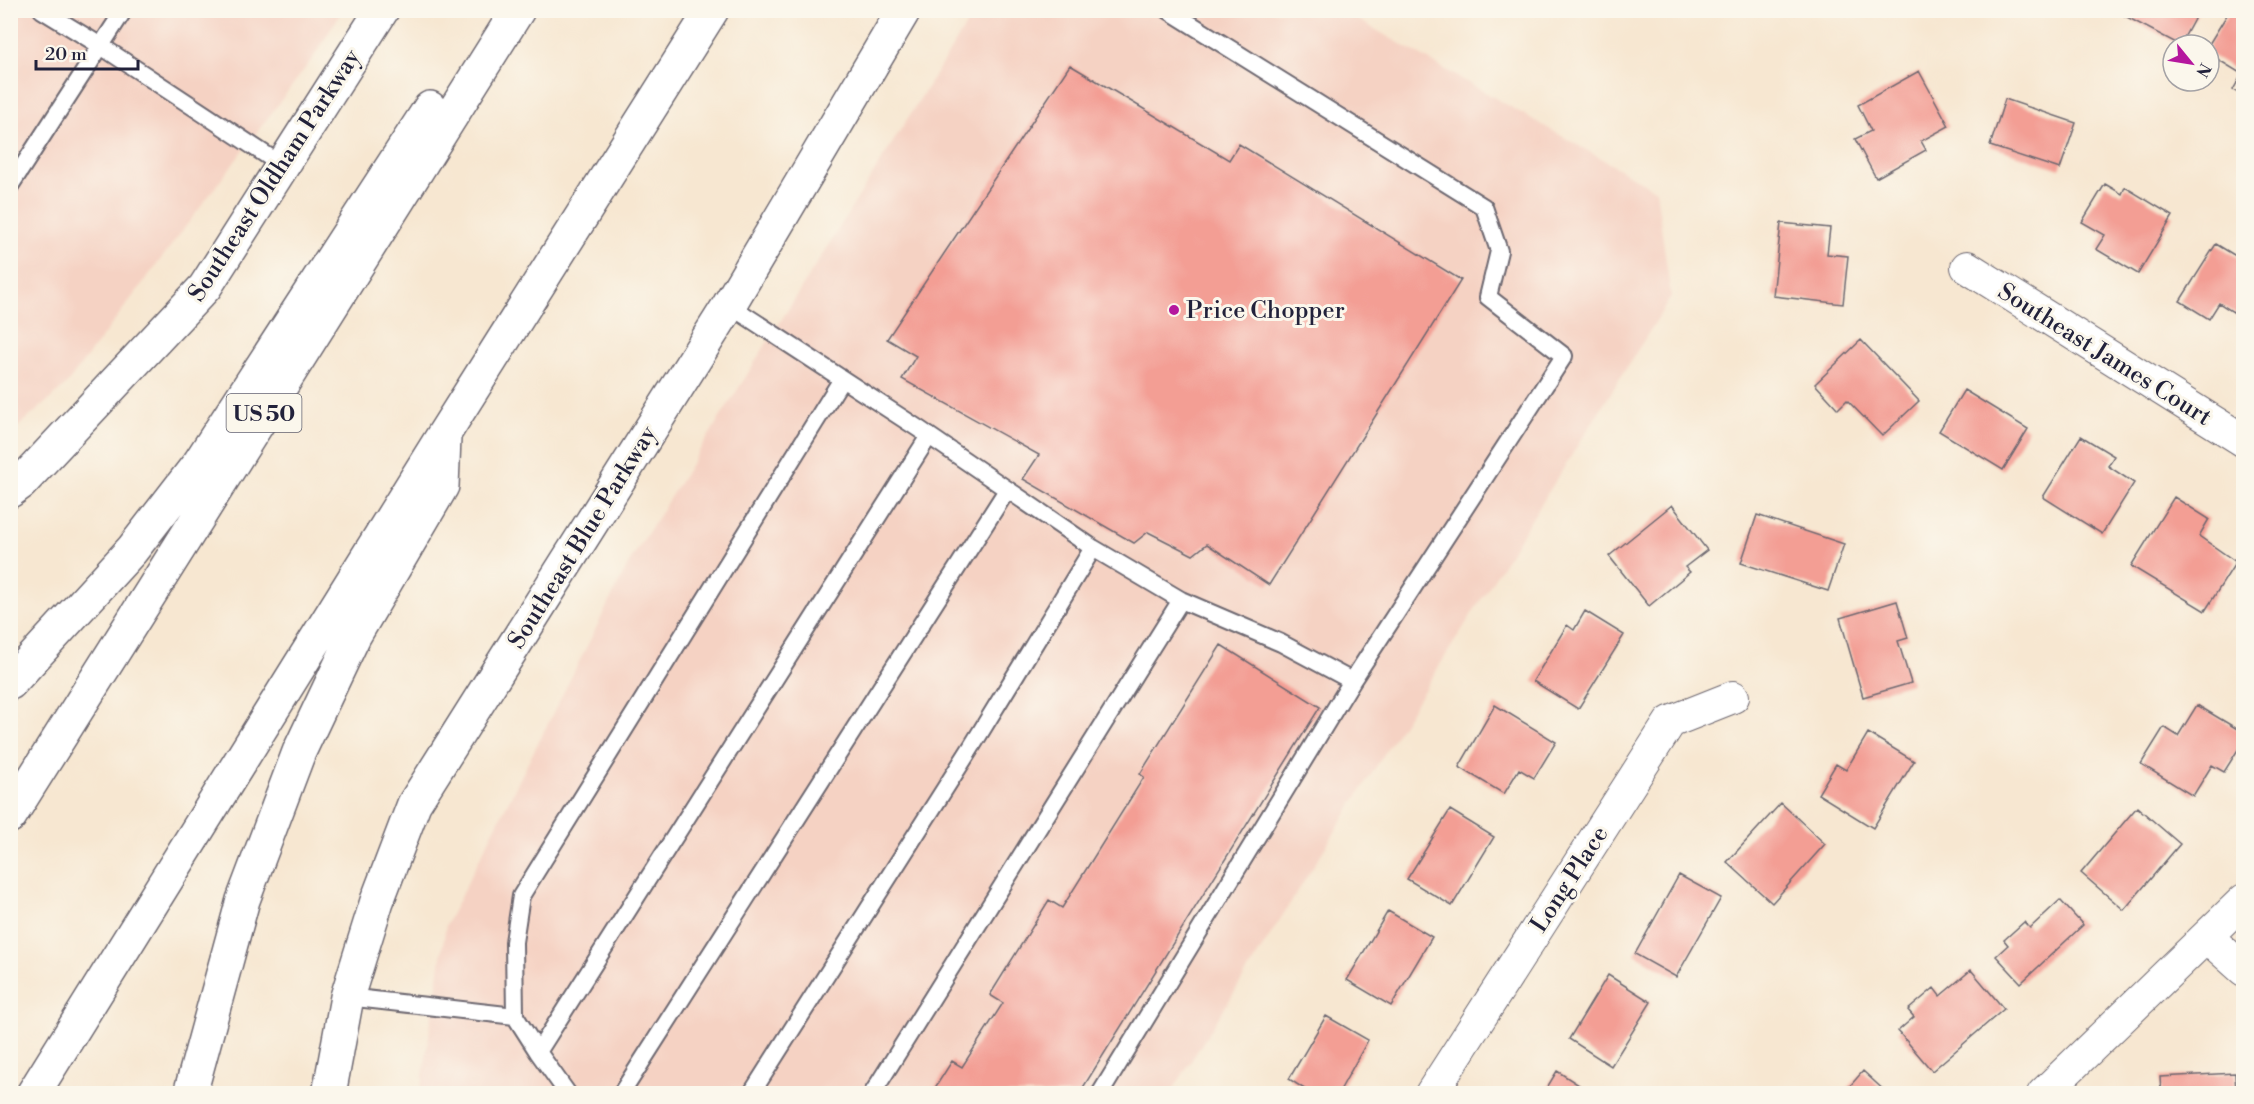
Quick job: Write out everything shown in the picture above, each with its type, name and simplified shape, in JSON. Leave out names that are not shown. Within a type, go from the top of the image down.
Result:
[{"type":"main road","name":"Southeast Oldham Parkway","points":[[10,491],[21,483],[206,287],[382,10]]},
{"type":"main road","points":[[10,683],[132,550],[200,462],[494,10]]},
{"type":"main road","name":"US 50","points":[[10,816],[518,10]]},
{"type":"main road","points":[[33,1094],[444,434],[712,10]]},
{"type":"main road","name":"Southeast Blue Parkway","points":[[329,1094],[347,997],[377,901],[414,804],[729,305],[904,10]]},
{"type":"main road","points":[[190,1094],[243,900],[299,752],[354,636],[442,486],[444,434]]},
{"type":"street","name":"Southeast James Court","points":[[1967,267],[2244,441]]},
{"type":"street","name":"Long Place","points":[[1431,1094],[1670,722],[1732,697]]},
{"type":"street","points":[[2043,1094],[2244,900]]},
{"type":"street","points":[[2207,937],[2244,970]]},
{"type":"lane","points":[[42,10],[101,46],[283,166]]},
{"type":"lane","points":[[10,186],[124,10]]},
{"type":"lane","points":[[1100,1094],[1352,681],[1564,356],[1488,297],[1499,251],[1484,207],[1168,10]]},
{"type":"lane","points":[[729,305],[929,436],[1093,548],[1181,600],[1281,643],[1352,681]]},
{"type":"lane","points":[[568,1094],[515,1016],[514,942],[521,896],[842,379]]},
{"type":"lane","points":[[538,1052],[929,436]]},
{"type":"lane","points":[[621,1094],[1007,490]]},
{"type":"lane","points":[[751,1094],[972,746],[1093,548]]},
{"type":"lane","points":[[872,1094],[1181,600]]},
{"type":"lane","points":[[347,997],[515,1016]]},
{"type":"shaded area","points":[[11,11],[342,11],[313,58],[65,386],[11,433]]},
{"type":"shaded area","points":[[975,11],[1343,11],[1656,190],[1671,297],[1171,1093],[420,1094],[446,925],[629,563]]},
{"type":"building","points":[[2123,10],[2199,10],[2187,33],[2161,33],[2161,35],[2121,14]]},
{"type":"building","points":[[2230,10],[2244,10],[2244,97],[2233,90],[2242,74],[2221,61],[2221,33],[2216,33]]},
{"type":"building","name":"Price Chopper","points":[[1070,65],[1229,160],[1239,144],[1461,280],[1269,585],[1207,544],[1193,555],[1148,532],[1134,543],[1023,479],[1039,455],[902,379],[916,356],[887,339]]},
{"type":"building","points":[[1919,71],[1949,126],[1921,141],[1926,150],[1876,178],[1855,139],[1871,131],[1858,105]]},
{"type":"building","points":[[2005,99],[2076,123],[2060,169],[1990,146]]},
{"type":"building","points":[[2105,184],[2122,194],[2125,187],[2173,216],[2138,274],[2096,249],[2105,235],[2082,222]]},
{"type":"building","points":[[1781,223],[1830,228],[1827,254],[1848,256],[1843,304],[1773,296]]},
{"type":"building","points":[[2216,244],[2244,261],[2244,319],[2219,303],[2209,319],[2180,301]]},
{"type":"building","points":[[1861,340],[1919,401],[1882,436],[1847,400],[1838,409],[1815,384]]},
{"type":"building","points":[[1964,390],[2028,429],[2003,470],[1939,431]]},
{"type":"building","points":[[2081,436],[2114,456],[2108,466],[2134,483],[2102,534],[2043,497]]},
{"type":"building","points":[[2174,497],[2209,519],[2199,536],[2236,562],[2205,611],[2131,566]]},
{"type":"building","points":[[1672,505],[1707,550],[1685,567],[1690,572],[1649,606],[1609,556]]},
{"type":"building","points":[[1757,515],[1844,544],[1828,591],[1741,563]]},
{"type":"building","points":[[1897,601],[1908,638],[1898,641],[1911,683],[1863,697],[1840,618]]},
{"type":"building","points":[[1585,611],[1624,635],[1578,709],[1533,681],[1567,625],[1574,630]]},
{"type":"building","points":[[1221,645],[1320,707],[1079,1094],[931,1094],[952,1061],[962,1067],[1003,1003],[990,995],[1049,900],[1062,908],[1144,777],[1140,774]]},
{"type":"building","points":[[1495,705],[1556,742],[1534,778],[1519,769],[1504,794],[1459,767]]},
{"type":"building","points":[[2197,705],[2244,733],[2244,740],[2224,772],[2212,765],[2193,796],[2141,764],[2164,727],[2178,736]]},
{"type":"building","points":[[1868,733],[1914,761],[1873,828],[1818,794],[1836,764],[1846,770]]},
{"type":"building","points":[[1781,803],[1825,844],[1772,903],[1727,862]]},
{"type":"building","points":[[2137,807],[2180,844],[2124,910],[2081,873]]},
{"type":"building","points":[[1450,810],[1494,837],[1452,906],[1407,879]]},
{"type":"building","points":[[1679,875],[1721,898],[1676,977],[1635,954]]},
{"type":"building","points":[[2060,900],[2083,925],[2021,983],[1996,956],[2008,945],[2004,940],[2024,922],[2030,928]]},
{"type":"building","points":[[1388,911],[1432,937],[1391,1006],[1347,980]]},
{"type":"building","points":[[1971,970],[2004,1009],[1932,1071],[1898,1031],[1914,1017],[1908,1010],[1934,988],[1940,996]]},
{"type":"building","points":[[1608,975],[1651,1002],[1611,1066],[1569,1039]]},
{"type":"building","points":[[1326,1016],[1368,1040],[1338,1094],[1312,1094],[1289,1079]]},
{"type":"building","points":[[1557,1071],[1593,1094],[1543,1094]]},
{"type":"building","points":[[1863,1071],[1888,1094],[1843,1094]]},
{"type":"building","points":[[2235,1073],[2236,1094],[2161,1094],[2160,1077]]},
{"type":"place","name":"Price Chopper","points":[[1174,310]]}]
